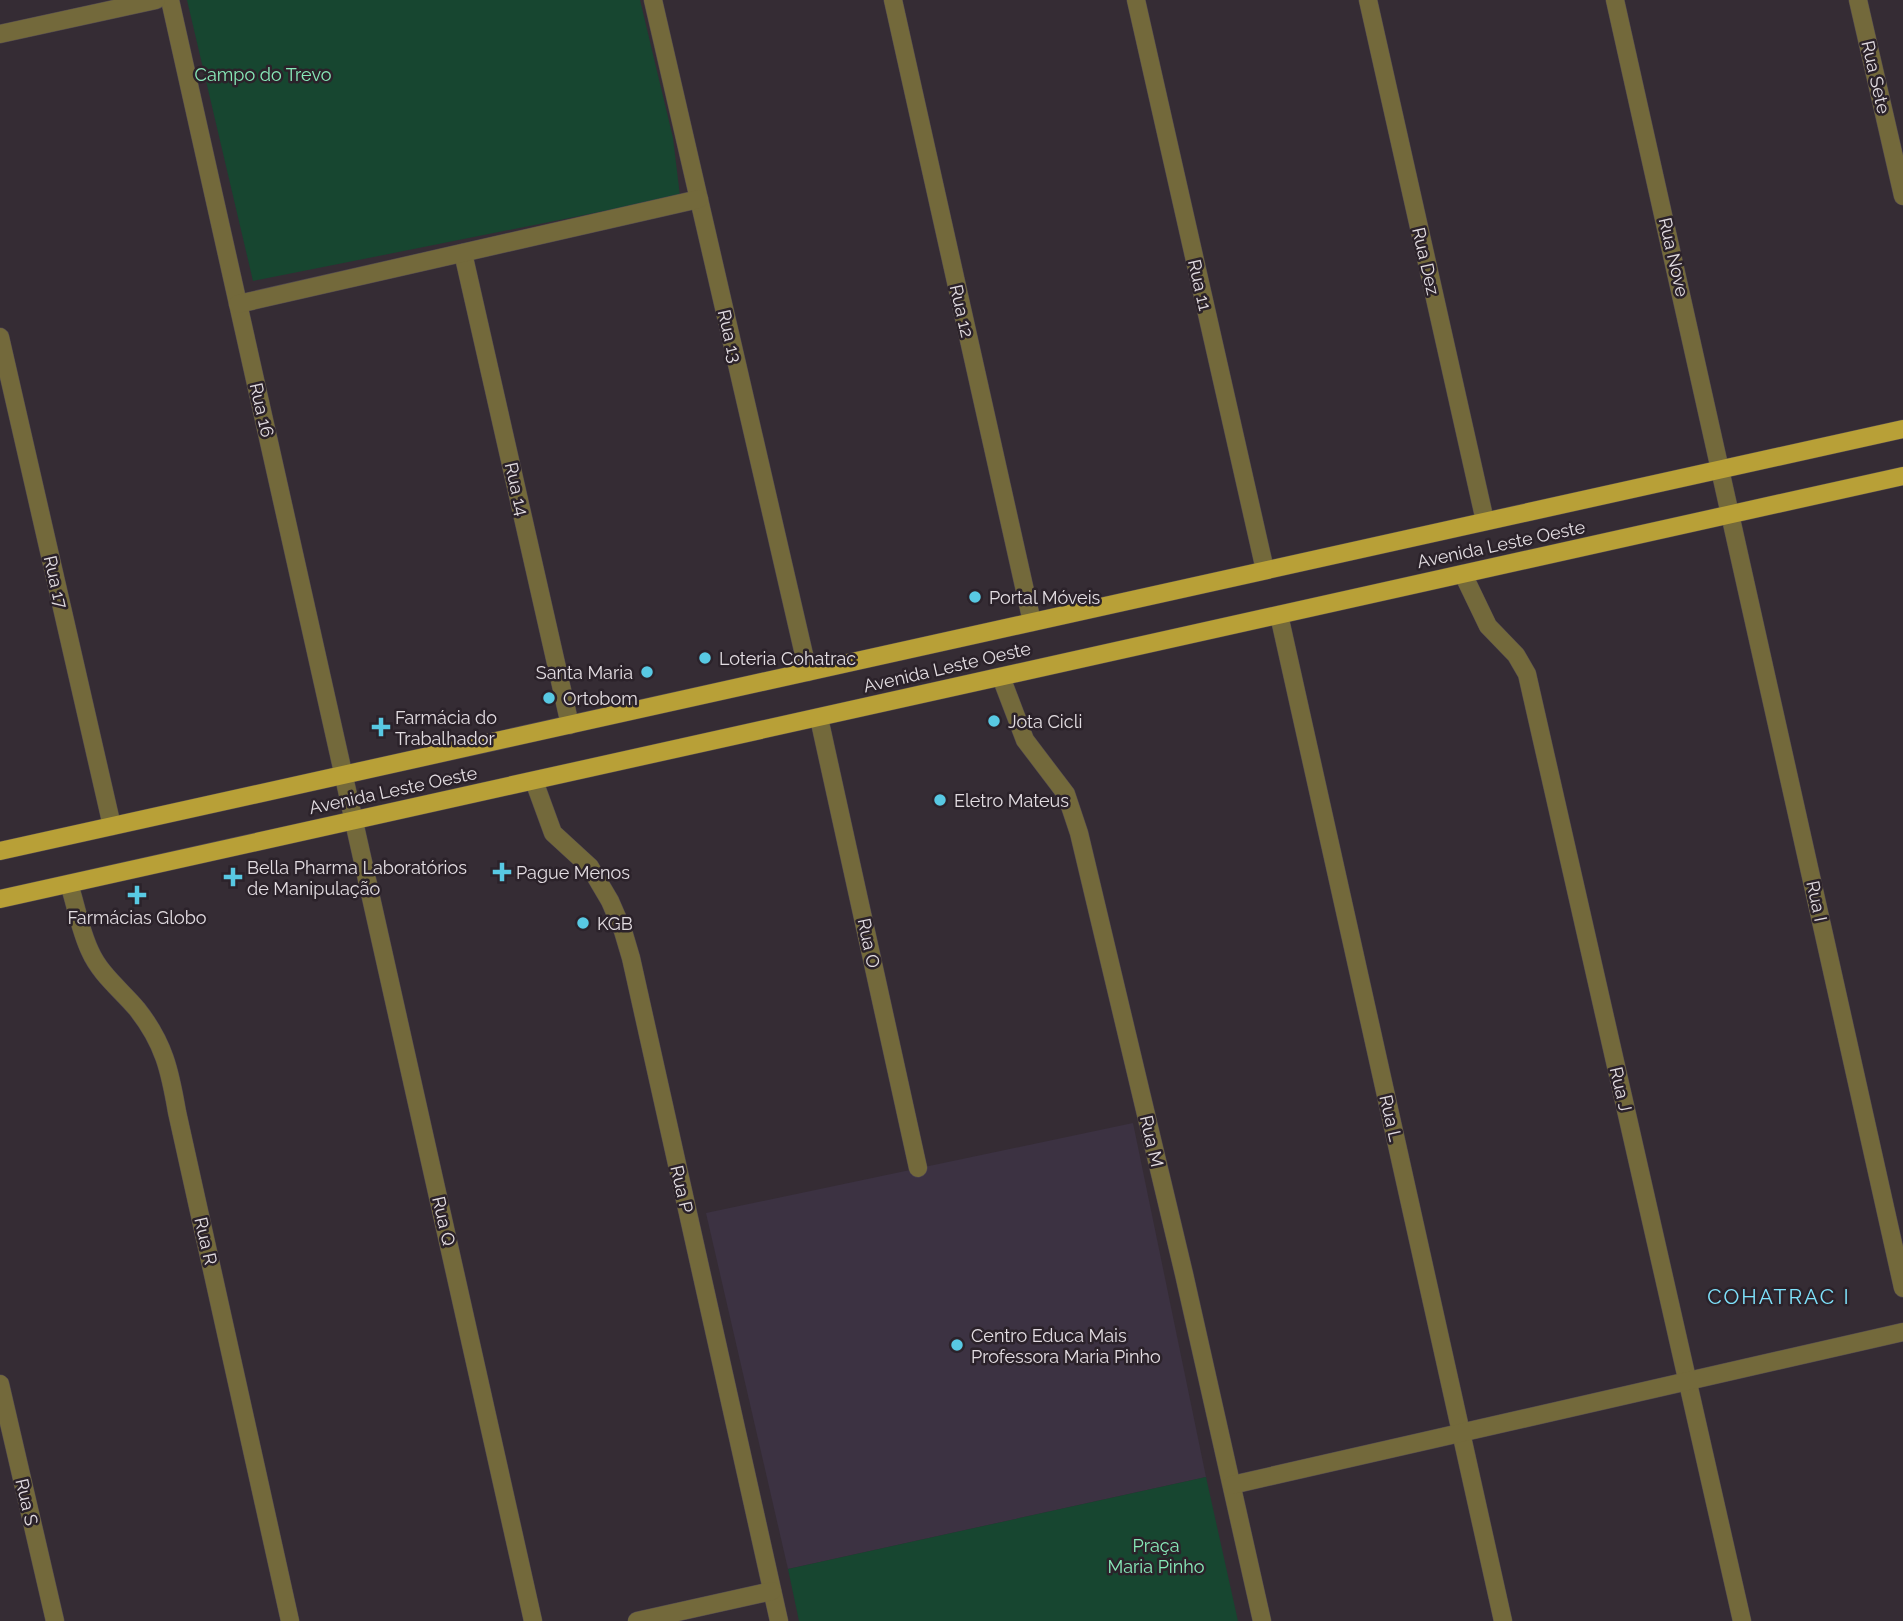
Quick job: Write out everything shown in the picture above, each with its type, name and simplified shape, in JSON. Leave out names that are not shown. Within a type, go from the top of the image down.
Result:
[{"type":"main road","name":"Avenida Leste Oeste","points":[[0,851],[1903,429]]},
{"type":"main road","name":"Avenida Leste Oeste","points":[[0,899],[1903,476]]},
{"type":"street","points":[[0,34],[156,0]]},
{"type":"street","name":"Rua 16","points":[[170,0],[354,820]]},
{"type":"street","name":"Rua 13","points":[[653,0],[808,672]]},
{"type":"street","name":"Rua 12","points":[[892,0],[1032,622]]},
{"type":"street","name":"Rua 11","points":[[1136,0],[1265,570]]},
{"type":"street","name":"Rua Dez","points":[[1368,0],[1485,521]]},
{"type":"street","name":"Rua Nove","points":[[1615,0],[1732,514]]},
{"type":"street","name":"Rua Sete","points":[[1858,0],[1903,196]]},
{"type":"street","points":[[238,304],[699,199]]},
{"type":"street","name":"Rua 14","points":[[463,253],[570,725]]},
{"type":"street","name":"Rua 17","points":[[0,337],[112,826]]},
{"type":"street","name":"Rua I","points":[[1732,514],[1903,1288]]},
{"type":"street","name":"Rua J","points":[[1463,574],[1488,626],[1516,655],[1527,674],[1742,1621]]},
{"type":"street","name":"Rua L","points":[[1279,615],[1503,1621]]},
{"type":"street","name":"Rua M","points":[[1001,677],[1026,740],[1066,794],[1079,833],[1187,1287],[1262,1621]]},
{"type":"street","name":"Rua O","points":[[819,718],[918,1168]]},
{"type":"street","name":"Rua P","points":[[534,781],[553,833],[590,867],[610,901],[626,940],[779,1621]]},
{"type":"street","name":"Rua Q","points":[[354,820],[533,1621]]},
{"type":"street","name":"Rua R","points":[[69,884],[90,951],[107,976],[138,1010],[158,1042],[170,1069],[177,1112],[290,1621]]},
{"type":"street","points":[[1232,1485],[1903,1332]]},
{"type":"street","name":"Rua S","points":[[0,1384],[55,1621]]},
{"type":"street","points":[[637,1621],[772,1591]]},
{"type":"shaded area","name":"Centro Educa Mais Professora Maria Pinho","points":[[1133,1123],[1206,1477],[788,1569],[706,1213]]},
{"type":"green space","name":"Campo do Trevo","points":[[187,0],[640,0],[673,138],[680,196],[253,281]]},
{"type":"green space","name":"Praça Maria Pinho","points":[[1206,1477],[1238,1621],[799,1621],[788,1569]]},
{"type":"place","name":"Portal Móveis","points":[[975,597]]},
{"type":"place","name":"Loteria Cohatrac","points":[[705,658]]},
{"type":"place","name":"Santa Maria","points":[[647,672]]},
{"type":"place","name":"Ortobom","points":[[549,698]]},
{"type":"place","name":"Jota Cicli","points":[[994,721]]},
{"type":"place","name":"Farmácia do Trabalhador","points":[[381,727]]},
{"type":"place","name":"Eletro Mateus","points":[[940,800]]},
{"type":"place","name":"Pague Menos","points":[[502,872]]},
{"type":"place","name":"Bella Pharma Laboratórios de Manipulação","points":[[233,877]]},
{"type":"place","name":"Farmácias Globo","points":[[137,895]]},
{"type":"place","name":"KGB","points":[[583,923]]},
{"type":"place","name":"Centro Educa Mais Professora Maria Pinho","points":[[957,1345]]},
{"type":"district","name":"COHATRAC I","points":[[1779,1296]]}]
